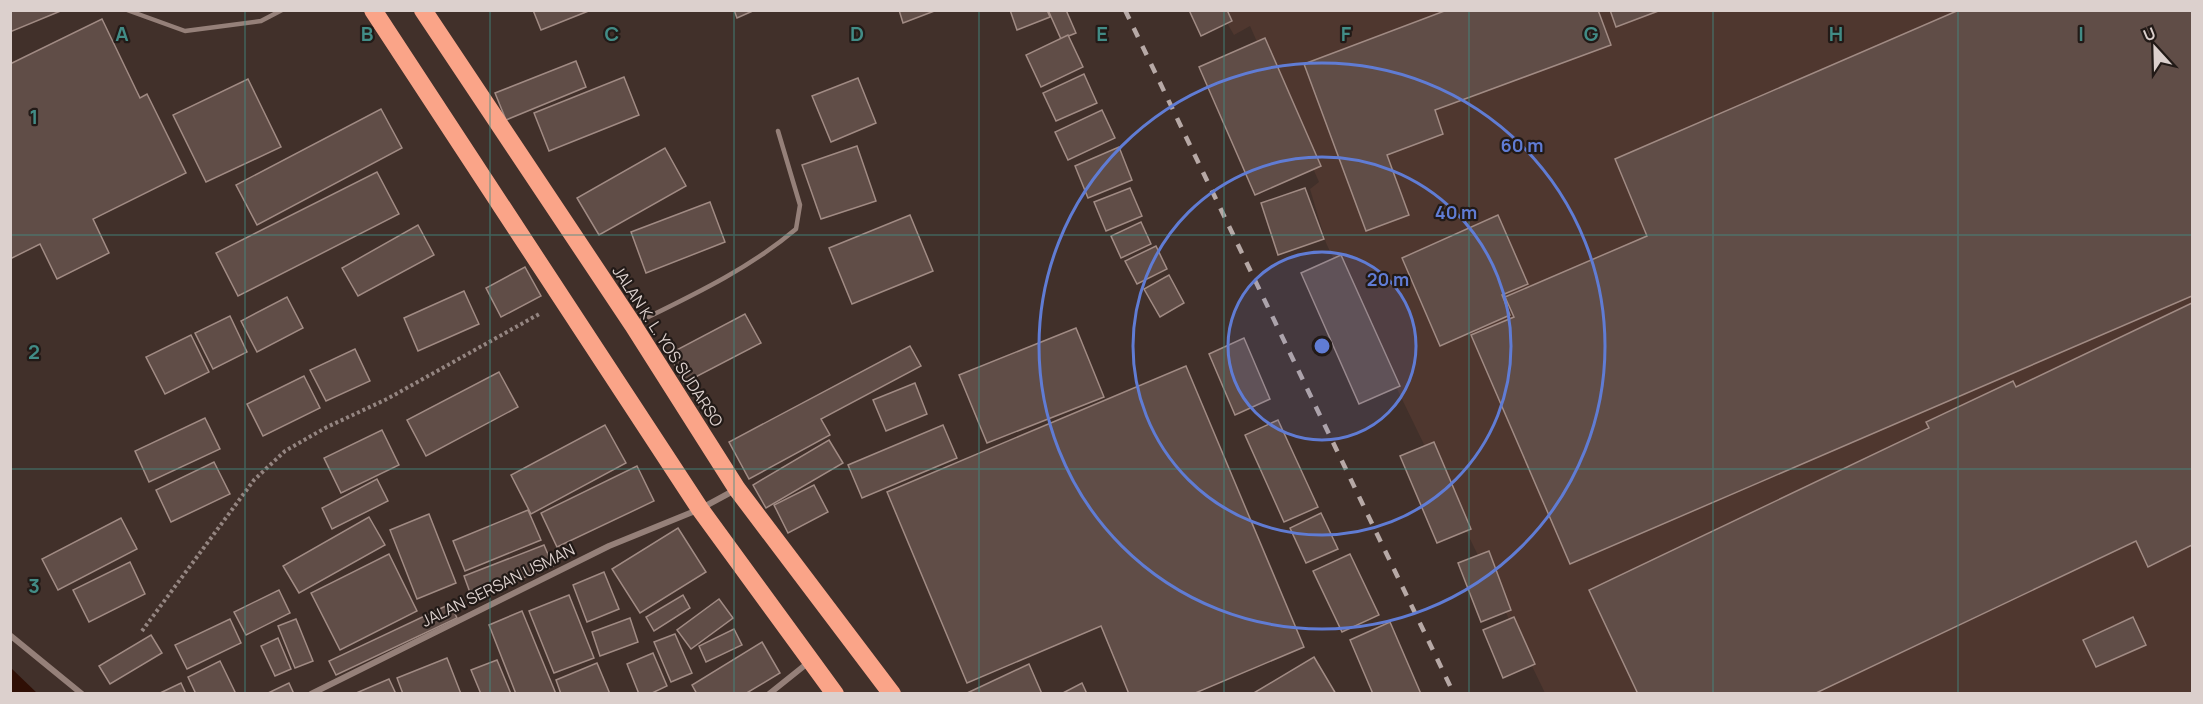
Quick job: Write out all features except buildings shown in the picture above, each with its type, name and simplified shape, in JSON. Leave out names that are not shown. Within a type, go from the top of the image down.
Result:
[{"type":"highway","points":[[373,10],[700,509],[835,693]]},
{"type":"highway","name":"JALAN K. L. YOS SUDARSO","points":[[423,10],[633,325],[738,489],[892,693]]},
{"type":"street","name":"JALAN SERSAN USMAN","points":[[311,693],[609,546],[700,509],[738,489]]},
{"type":"street","points":[[11,636],[82,693]]},
{"type":"street","points":[[769,693],[810,661]]},
{"type":"lane","points":[[127,10],[185,31],[261,21],[282,10]]},
{"type":"lane","points":[[633,325],[751,262],[776,247],[796,229],[800,205],[778,131]]},
{"type":"path","points":[[142,631],[254,480],[285,451],[327,427],[387,399],[563,301]]},
{"type":"shaded area","points":[[1220,11],[2192,11],[2192,693],[1545,693],[1326,243],[1310,189],[1319,182],[1250,26],[1234,35]]},
{"type":"shaded area","points":[[11,668],[37,693],[11,693]]},
{"type":"railway","points":[[1125,10],[1454,694]]}]
